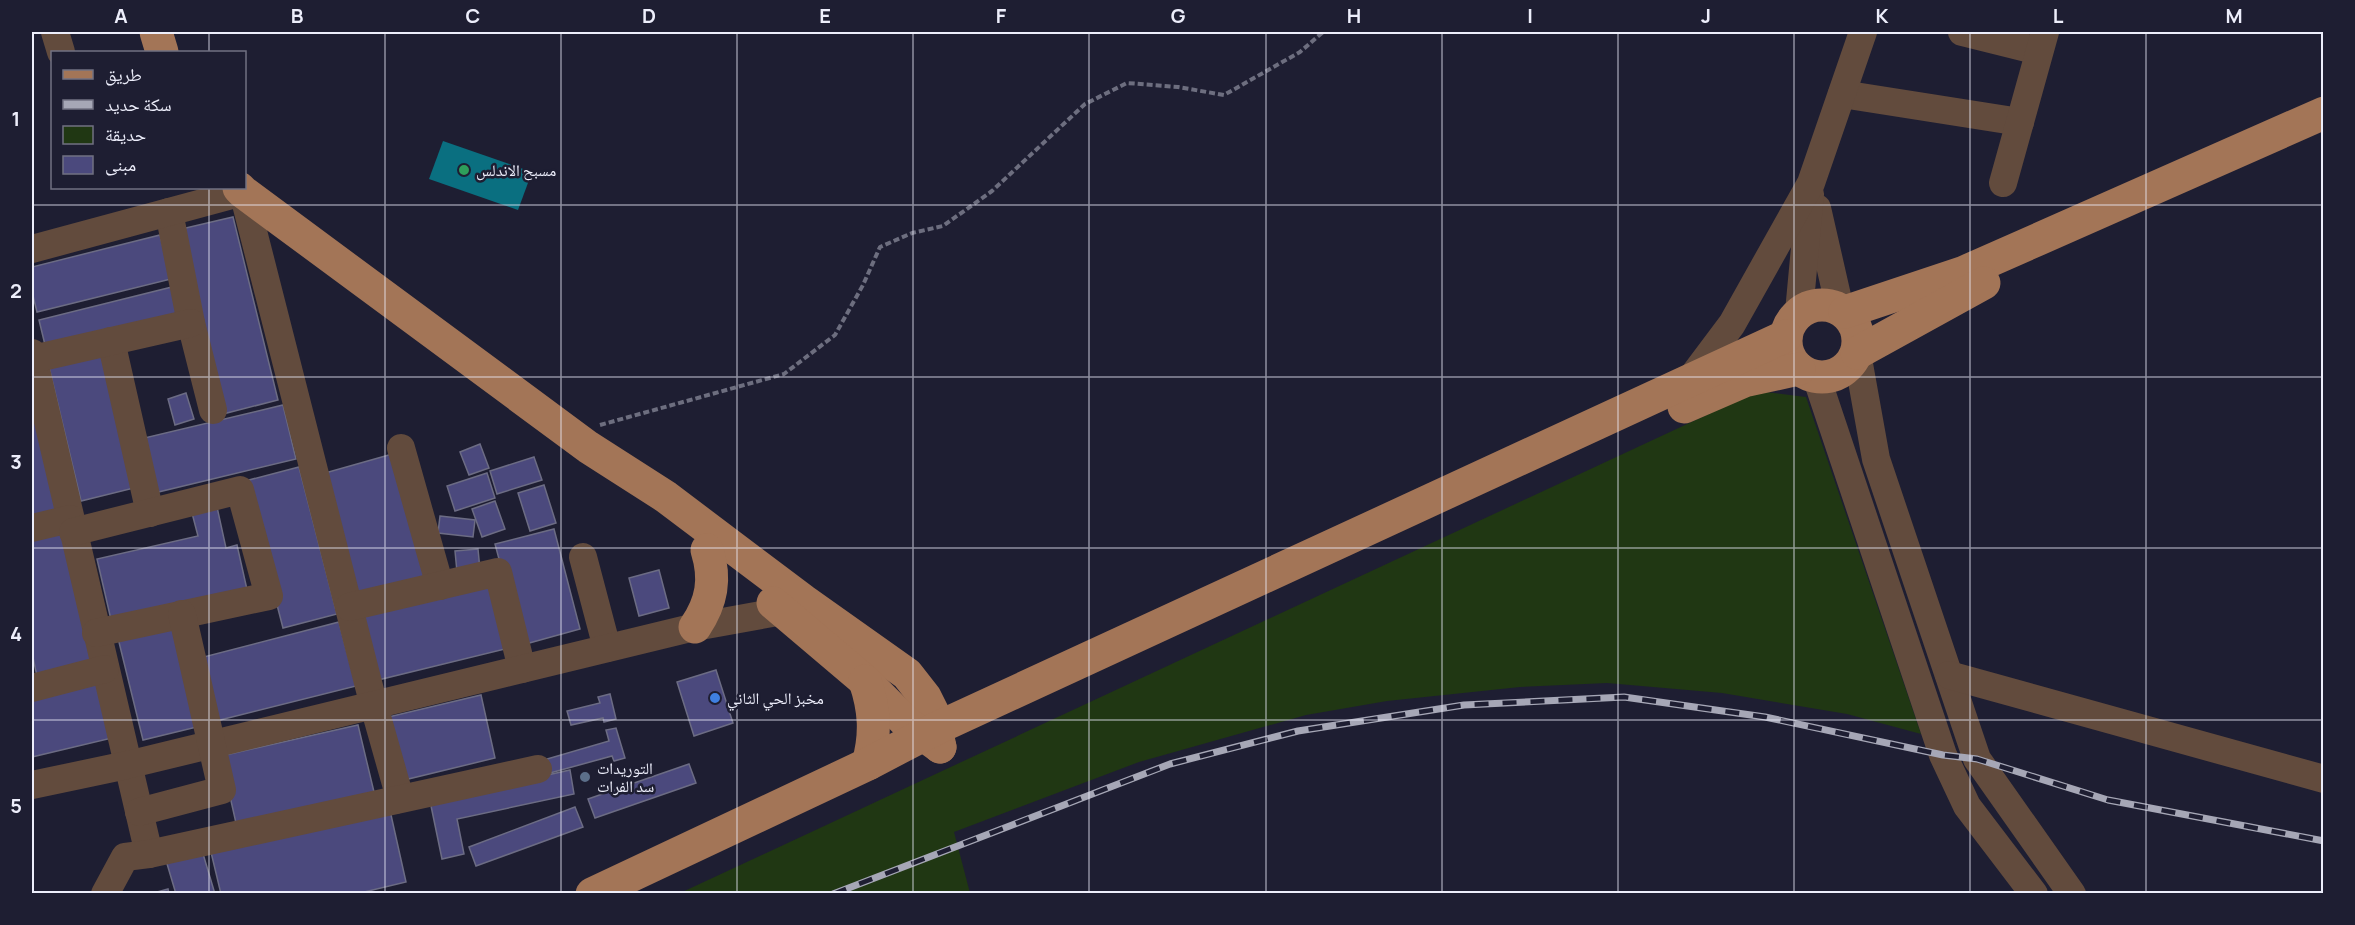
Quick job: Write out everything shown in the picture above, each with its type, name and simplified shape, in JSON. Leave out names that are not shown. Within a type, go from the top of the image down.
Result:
[{"type":"main road","points":[[156,32],[162,51]]},
{"type":"main road","points":[[634,894],[933,737],[988,705],[1690,380],[1792,324],[1819,304],[1843,310],[1962,273],[2324,113]]},
{"type":"main road","points":[[1857,353],[1968,290],[2324,129]]},
{"type":"main road","points":[[241,190],[580,440],[666,497],[794,606],[865,681],[933,737]]},
{"type":"main road","points":[[592,894],[868,765],[1744,381],[1807,372],[1832,376],[1843,371],[1857,353],[1858,333],[1855,323],[1843,310]]},
{"type":"main road","points":[[1792,324],[1787,351],[1807,372]]},
{"type":"main road","points":[[580,440],[707,550],[794,606],[908,674],[929,690],[953,700],[988,705]]},
{"type":"main road","points":[[695,627],[709,603],[712,590],[707,550]]},
{"type":"main road","points":[[908,674],[925,697],[933,737]]},
{"type":"main road","points":[[865,681],[871,697],[874,731],[868,765]]},
{"type":"street","points":[[55,32],[61,51]]},
{"type":"street","points":[[1690,380],[1732,324],[1811,183],[1863,32]]},
{"type":"street","points":[[1962,32],[2042,41],[2002,183]]},
{"type":"street","points":[[1842,94],[2020,122]]},
{"type":"street","points":[[1811,183],[1843,310]]},
{"type":"street","points":[[1792,324],[1811,183]]},
{"type":"street","points":[[32,249],[241,190],[398,791],[398,796],[394,800]]},
{"type":"street","points":[[169,212],[191,322],[213,410]]},
{"type":"street","points":[[149,854],[32,356],[111,341],[191,322]]},
{"type":"street","points":[[111,341],[150,513]]},
{"type":"street","points":[[1857,353],[1876,459],[1977,759],[2072,894]]},
{"type":"street","points":[[1807,372],[1943,755],[1967,806],[2034,894]]},
{"type":"street","points":[[401,448],[440,586]]},
{"type":"street","points":[[32,528],[71,525],[150,513],[240,490],[268,596],[96,633]]},
{"type":"street","points":[[583,557],[607,648]]},
{"type":"street","points":[[349,607],[498,572],[522,669]]},
{"type":"street","points":[[32,785],[127,765],[695,627],[794,606]]},
{"type":"street","points":[[139,812],[222,790],[182,614]]},
{"type":"street","points":[[32,688],[105,669]]},
{"type":"street","points":[[1949,675],[2324,779]]},
{"type":"street","points":[[105,894],[125,857],[149,854],[538,769]]},
{"type":"path","points":[[580,440],[784,374],[835,334],[863,285],[880,247],[912,233],[943,226],[992,191],[1085,104],[1127,83],[1178,87],[1224,95],[1300,52],[1323,32]]},
{"type":"green space","points":[[1758,391],[1806,397],[1921,734],[1847,714],[1722,693],[1607,683],[1520,687],[1387,701],[1306,715],[1139,762],[954,832],[970,893],[678,894]]},
{"type":"water","points":[[443,141],[532,172],[518,210],[429,179]]},
{"type":"building","points":[[233,217],[278,400],[223,414],[177,230]]},
{"type":"building","points":[[160,235],[171,279],[37,312],[32,292],[32,267]]},
{"type":"building","points":[[172,287],[179,316],[46,349],[39,320]]},
{"type":"building","points":[[104,350],[138,487],[81,501],[48,363]]},
{"type":"building","points":[[186,393],[194,419],[175,425],[168,399]]},
{"type":"building","points":[[32,401],[59,515],[32,522]]},
{"type":"building","points":[[283,405],[296,459],[150,494],[136,440]]},
{"type":"building","points":[[480,444],[489,468],[469,475],[460,452]]},
{"type":"building","points":[[396,453],[431,580],[359,600],[325,473]]},
{"type":"building","points":[[534,457],[542,480],[497,494],[490,471]]},
{"type":"building","points":[[299,467],[337,614],[283,628],[245,481]]},
{"type":"building","points":[[487,473],[495,498],[455,511],[447,486]]},
{"type":"building","points":[[544,485],[556,523],[530,531],[518,493]]},
{"type":"building","points":[[495,501],[505,529],[482,537],[472,509]]},
{"type":"building","points":[[217,507],[226,548],[237,545],[248,594],[112,624],[97,559],[198,536],[192,513]]},
{"type":"building","points":[[440,516],[475,520],[473,537],[438,533]]},
{"type":"building","points":[[61,529],[94,668],[38,681],[32,653],[32,535]]},
{"type":"building","points":[[554,529],[580,629],[522,645],[495,544]]},
{"type":"building","points":[[478,549],[480,570],[457,572],[455,551]]},
{"type":"building","points":[[659,570],[669,608],[639,616],[629,578]]},
{"type":"building","points":[[497,578],[513,647],[378,680],[361,610]]},
{"type":"building","points":[[175,620],[201,726],[143,740],[117,634]]},
{"type":"building","points":[[339,622],[356,686],[212,722],[196,659]]},
{"type":"building","points":[[716,670],[733,723],[694,736],[677,682]]},
{"type":"building","points":[[98,678],[112,738],[32,757],[32,694]]},
{"type":"building","points":[[610,694],[616,719],[604,722],[603,718],[571,725],[567,711],[600,703],[598,697]]},
{"type":"building","points":[[481,695],[495,758],[400,781],[380,719]]},
{"type":"building","points":[[358,725],[374,792],[236,823],[221,756]]},
{"type":"building","points":[[616,728],[625,758],[614,761],[612,756],[550,773],[547,759],[609,741],[606,730]]},
{"type":"building","points":[[689,764],[696,783],[595,818],[588,799]]},
{"type":"building","points":[[570,770],[574,794],[457,819],[464,854],[442,859],[430,801]]},
{"type":"building","points":[[389,806],[406,882],[356,894],[221,894],[210,848]]},
{"type":"building","points":[[575,807],[583,827],[476,866],[469,847]]},
{"type":"building","points":[[201,847],[215,894],[176,894],[165,857]]},
{"type":"building","points":[[168,889],[169,894],[150,894]]},
{"type":"railway","points":[[833,894],[1170,764],[1298,731],[1464,705],[1624,697],[1765,717],[1943,755],[1977,759],[2108,800],[2324,841]]},
{"type":"place","name":"مسبح الاندلس","points":[[464,170]]},
{"type":"place","name":"مخبز الحي الثاني","points":[[715,698]]},
{"type":"place","name":"التوريدات سد الفرات","points":[[585,777]]}]
